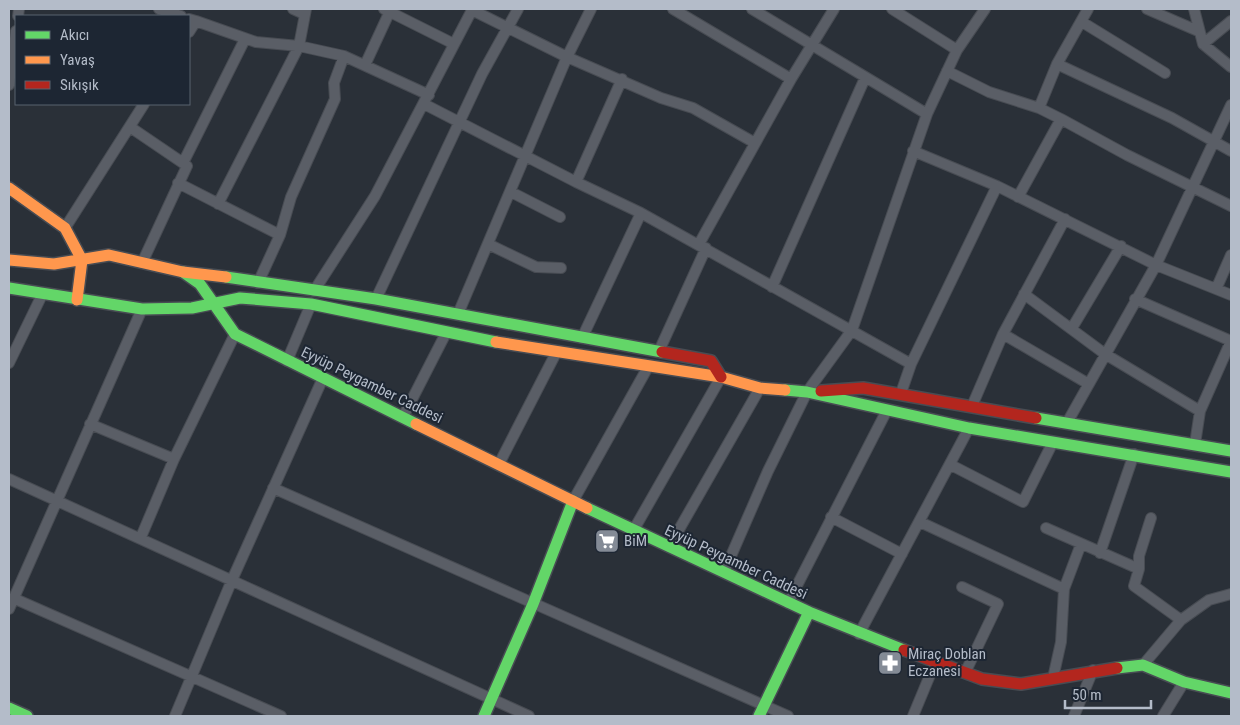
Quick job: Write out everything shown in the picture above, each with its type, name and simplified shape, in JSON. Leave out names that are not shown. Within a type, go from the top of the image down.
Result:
[{"type":"street","points":[[161,9],[178,15]]},
{"type":"street","points":[[218,204],[299,46],[305,11],[293,9]]},
{"type":"street","points":[[376,299],[459,122],[518,9]]},
{"type":"street","points":[[458,314],[567,57],[591,9]]},
{"type":"street","points":[[673,9],[791,79]]},
{"type":"street","points":[[752,9],[927,114]]},
{"type":"street","points":[[659,351],[703,246],[755,143],[834,9]]},
{"type":"street","points":[[892,9],[957,50]]},
{"type":"street","points":[[724,572],[768,471],[807,392],[852,330],[927,114],[957,50],[985,9]]},
{"type":"street","points":[[1039,108],[1057,64],[1088,9]]},
{"type":"street","points":[[1147,9],[1198,31]]},
{"type":"street","points":[[1194,9],[1198,31],[1203,44],[1231,67]]},
{"type":"street","points":[[365,65],[392,10],[454,44]]},
{"type":"street","points":[[314,291],[375,196],[472,10],[482,12],[506,29],[567,57],[622,79],[662,98],[693,108],[755,143]]},
{"type":"street","points":[[192,20],[256,42],[299,46],[344,56],[429,95]]},
{"type":"street","points":[[1203,44],[1231,21]]},
{"type":"street","points":[[1082,22],[1165,73]]},
{"type":"street","points":[[9,85],[15,39]]},
{"type":"street","points":[[183,163],[245,39]]},
{"type":"street","points":[[258,283],[280,235],[291,197],[335,99],[334,83],[344,56]]},
{"type":"street","points":[[1057,64],[1172,118],[1231,151]]},
{"type":"street","points":[[948,71],[989,92],[1039,108],[1061,118],[1127,155],[1231,206]]},
{"type":"street","points":[[772,287],[865,78]]},
{"type":"street","points":[[576,182],[622,79]]},
{"type":"street","points":[[424,104],[576,182],[641,212],[911,364]]},
{"type":"street","points":[[65,228],[143,105]]},
{"type":"street","points":[[1068,421],[1087,383],[1156,265],[1231,105]]},
{"type":"street","points":[[1018,197],[1061,118]]},
{"type":"street","points":[[130,127],[187,166],[142,263]]},
{"type":"street","points":[[913,151],[997,186],[1156,265],[1217,287],[1231,295]]},
{"type":"street","points":[[178,183],[280,235]]},
{"type":"street","points":[[902,393],[911,364],[997,186]]},
{"type":"street","points":[[9,188],[65,228],[82,260],[77,300]]},
{"type":"street","points":[[511,192],[560,217]]},
{"type":"street","points":[[582,338],[641,212]]},
{"type":"street","points":[[972,406],[1003,334],[1065,219]]},
{"type":"street","points":[[488,244],[536,267],[561,268]]},
{"type":"street","points":[[1072,328],[1121,246]]},
{"type":"street","points":[[9,260],[54,264],[109,255],[184,272],[239,278],[258,283],[376,299],[711,361],[722,377]]},
{"type":"street","points":[[1217,287],[1231,255]]},
{"type":"street","name":"Eyyüp Peygamber Caddesi","points":[[184,272],[200,284],[212,304],[235,334],[634,531],[859,634],[982,679],[1021,684],[1093,670],[1143,665],[1184,682],[1231,693]]},
{"type":"street","points":[[9,288],[42,295],[142,309],[192,308],[240,298],[311,304],[446,333],[556,353],[722,377],[760,388],[807,392],[863,388],[902,393],[1231,451]]},
{"type":"street","points":[[1024,294],[1105,354],[1200,411]]},
{"type":"street","points":[[9,363],[42,295]]},
{"type":"street","points":[[1135,299],[1231,341],[1200,411],[1195,444]]},
{"type":"street","points":[[288,361],[311,304]]},
{"type":"street","points":[[9,609],[142,309]]},
{"type":"street","points":[[403,417],[446,333]]},
{"type":"street","points":[[141,537],[174,459],[235,334]]},
{"type":"street","points":[[1003,334],[1087,383]]},
{"type":"street","points":[[499,464],[556,353]]},
{"type":"street","points":[[484,716],[533,604],[573,501],[648,366]]},
{"type":"street","points":[[634,531],[722,377]]},
{"type":"street","points":[[175,716],[232,580],[323,378]]},
{"type":"street","points":[[669,547],[760,388]]},
{"type":"street","points":[[807,392],[886,412],[969,428],[1134,454],[1231,472]]},
{"type":"street","points":[[788,603],[886,412]]},
{"type":"street","points":[[90,424],[174,459]]},
{"type":"street","points":[[859,634],[951,465],[969,428]]},
{"type":"street","points":[[951,465],[1022,502],[1053,442]]},
{"type":"street","points":[[1100,553],[1134,454]]},
{"type":"street","points":[[9,478],[529,716]]},
{"type":"street","points":[[273,488],[788,716]]},
{"type":"street","points":[[831,517],[902,554]]},
{"type":"street","points":[[1151,518],[1139,556],[1139,569],[1134,586],[1181,620]]},
{"type":"street","points":[[920,522],[1064,589]]},
{"type":"street","points":[[1046,528],[1139,569]]},
{"type":"street","points":[[1053,678],[1060,642],[1064,589],[1081,544]]},
{"type":"street","points":[[962,587],[998,604],[965,673]]},
{"type":"street","points":[[1143,665],[1181,620],[1209,600],[1231,594]]},
{"type":"street","points":[[13,598],[281,716]]},
{"type":"street","points":[[759,716],[808,612]]},
{"type":"street","points":[[912,716],[935,663]]},
{"type":"street","points":[[1074,716],[1093,670]]},
{"type":"street","points":[[1163,716],[1184,682]]},
{"type":"street","points":[[9,708],[27,716]]},
{"type":"traffic: fast","points":[[183,272],[200,284],[235,334],[416,424]]},
{"type":"traffic: fast","points":[[226,277],[376,299],[662,352]]},
{"type":"traffic: fast","points":[[9,288],[142,309],[192,308],[240,298],[311,304],[496,342]]},
{"type":"traffic: fast","points":[[785,390],[807,392],[969,428],[1231,472]]},
{"type":"traffic: fast","points":[[1036,418],[1231,451]]},
{"type":"traffic: fast","points":[[484,716],[533,604],[573,501]]},
{"type":"traffic: fast","points":[[587,508],[809,612],[904,650]]},
{"type":"traffic: fast","points":[[759,716],[809,612]]},
{"type":"traffic: fast","points":[[1117,668],[1143,665],[1184,682],[1231,693]]},
{"type":"traffic: fast","points":[[9,708],[27,716]]},
{"type":"traffic: slow","points":[[9,188],[65,228],[82,260],[77,300]]},
{"type":"traffic: slow","points":[[9,260],[54,264],[109,255],[183,272],[226,277]]},
{"type":"traffic: slow","points":[[496,342],[721,377],[760,388],[785,390]]},
{"type":"traffic: slow","points":[[416,424],[587,508]]},
{"type":"traffic: jam","points":[[662,352],[711,361],[721,377]]},
{"type":"traffic: jam","points":[[821,391],[863,388],[1036,418]]},
{"type":"traffic: jam","points":[[904,650],[982,679],[1021,684],[1117,668]]},
{"type":"place","name":"BiM","points":[[607,541]]},
{"type":"place","name":"Miraç Doblan Eczanesi","points":[[890,663]]}]
